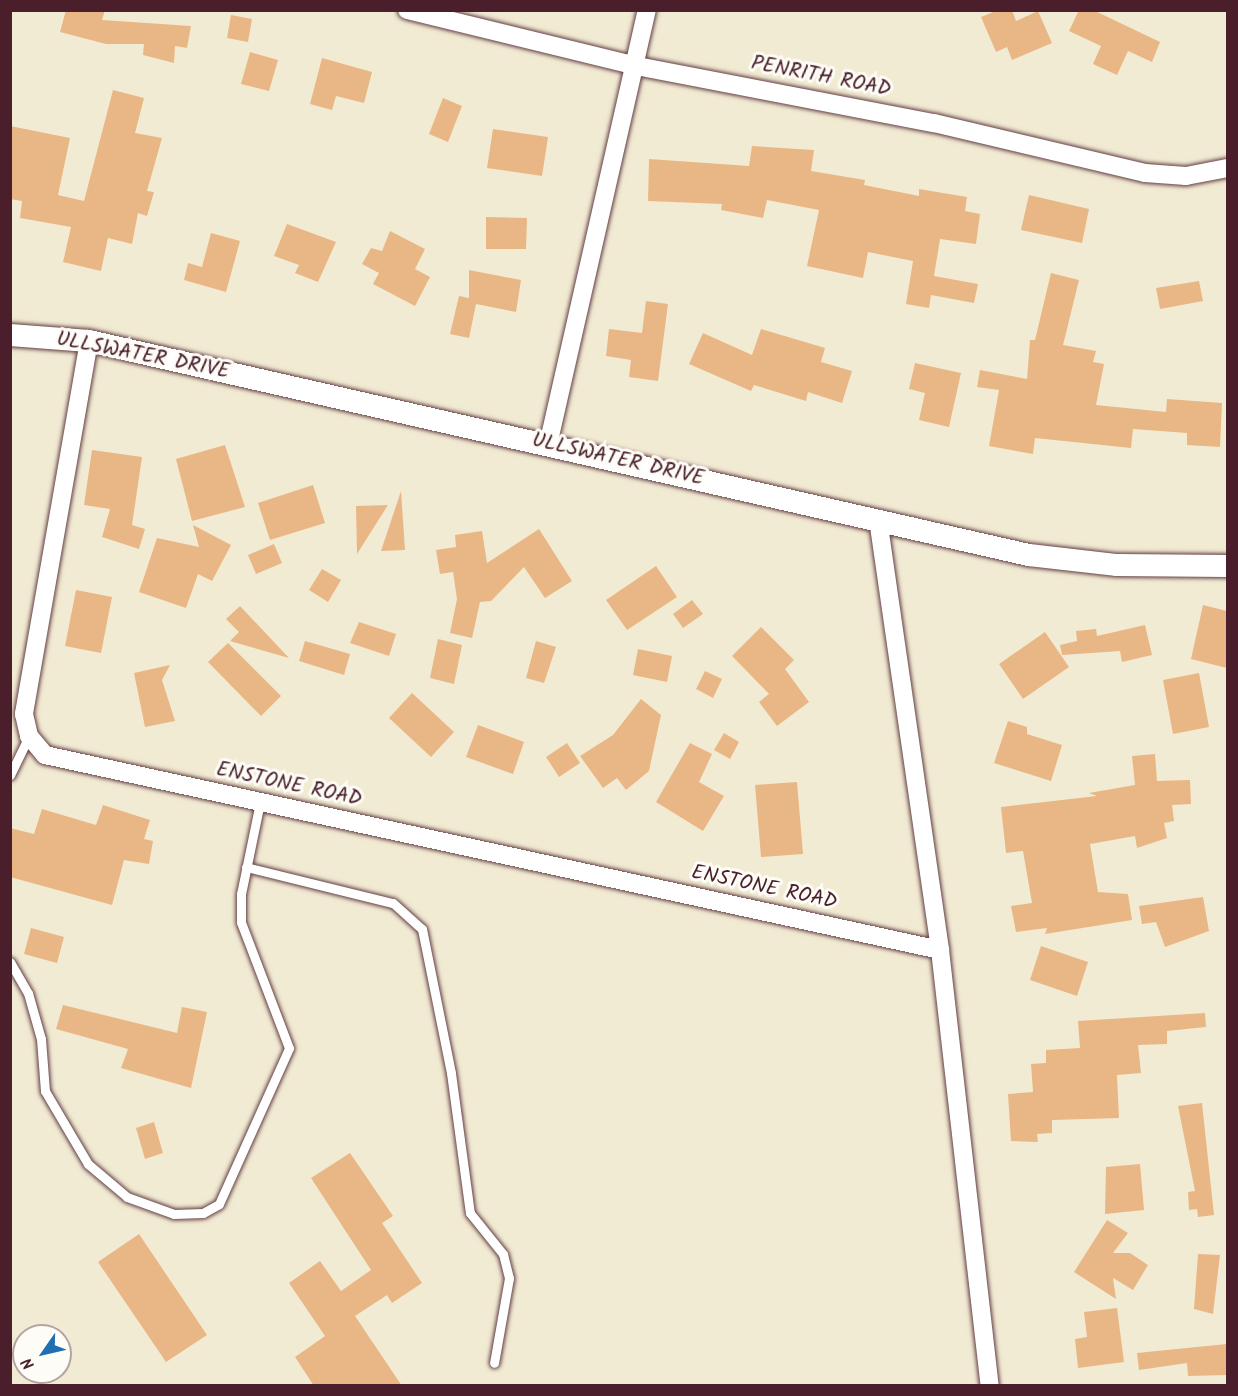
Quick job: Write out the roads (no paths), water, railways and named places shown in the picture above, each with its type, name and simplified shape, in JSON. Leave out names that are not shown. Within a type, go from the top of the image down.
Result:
[{"type":"street","name":"PENRITH ROAD","points":[[407,10],[637,66],[934,123],[1145,173],[1186,176],[1227,168]]},
{"type":"street","points":[[548,445],[637,66],[648,10]]},
{"type":"street","name":"ULLSWATER DRIVE","points":[[10,335],[89,342],[1029,555],[1117,565],[1227,566]]},
{"type":"street","points":[[29,736],[24,714],[89,342]]},
{"type":"street","points":[[878,519],[940,950],[990,1386]]},
{"type":"street","name":"ENSTONE ROAD","points":[[29,736],[45,755],[940,950]]},
{"type":"lane","points":[[10,775],[29,736]]},
{"type":"lane","points":[[10,962],[28,993],[41,1039],[45,1091],[88,1164],[127,1197],[174,1214],[204,1213],[228,1192],[289,1048],[247,949],[241,894],[260,802]]},
{"type":"lane","points":[[246,867],[393,903],[422,929],[450,1073],[470,1213],[503,1254],[509,1278],[494,1363]]}]
